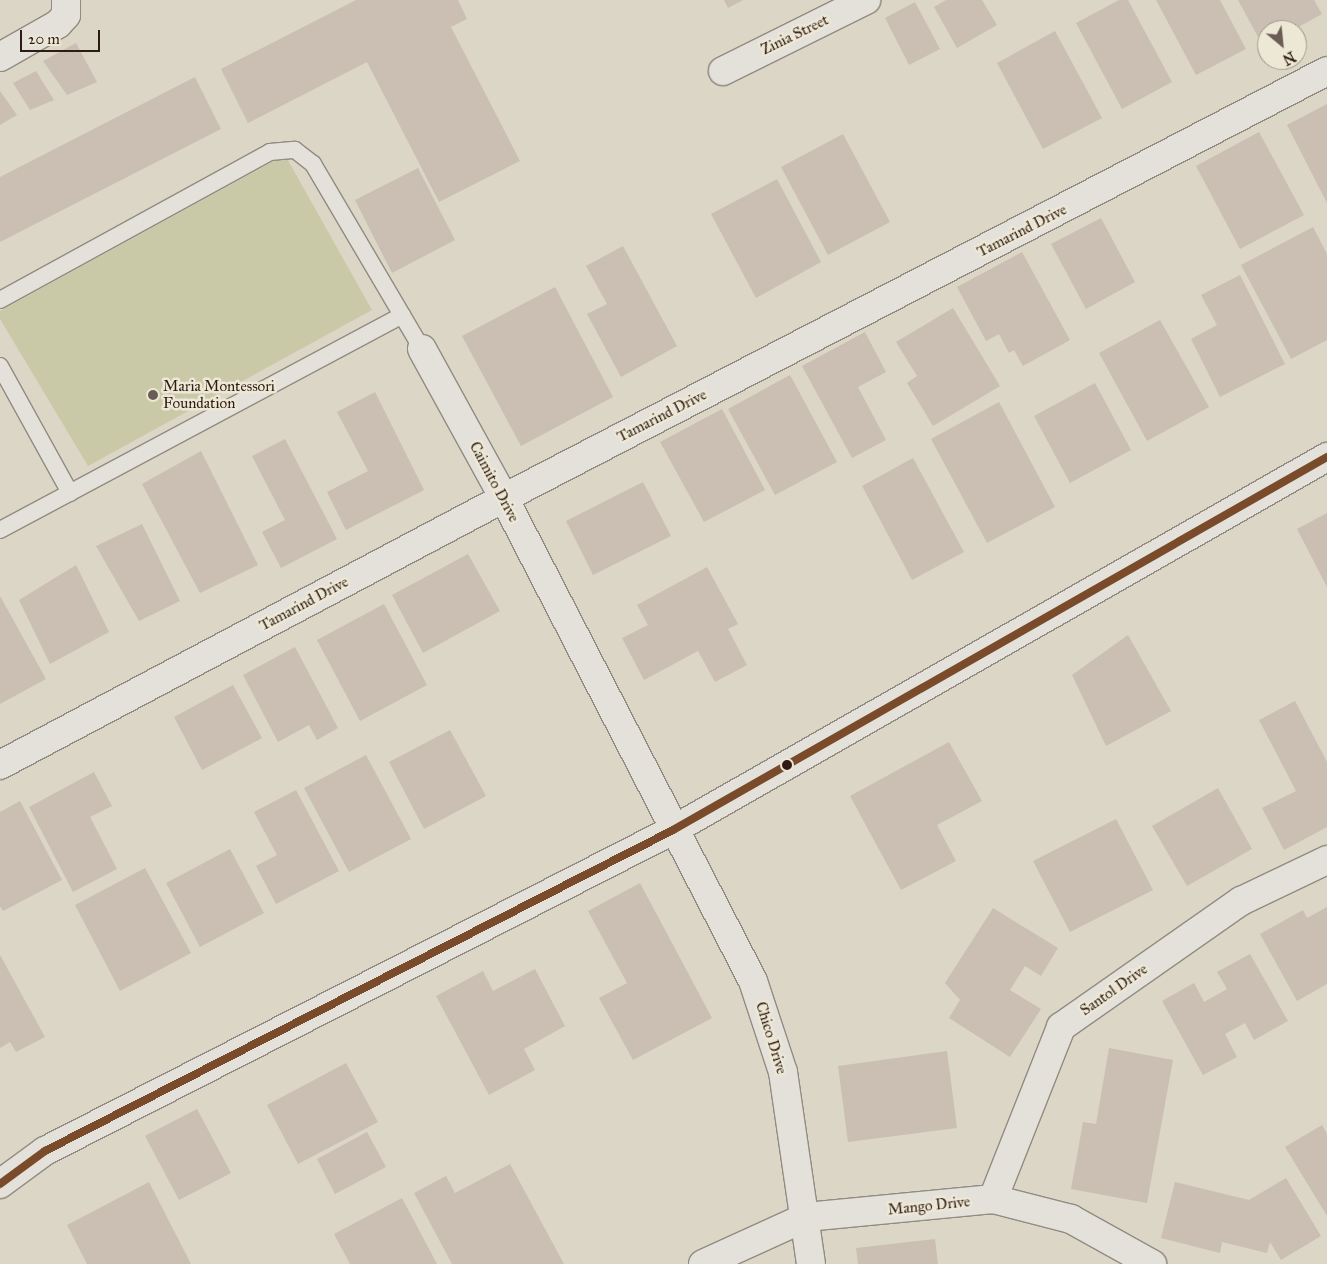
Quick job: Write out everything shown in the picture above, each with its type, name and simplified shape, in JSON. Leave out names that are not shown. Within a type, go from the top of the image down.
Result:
[{"type":"street","name":"Zinia Street","points":[[723,71],[866,0]]},
{"type":"street","points":[[0,57],[48,31],[66,8]]},
{"type":"street","name":"Tamarind Drive","points":[[0,765],[504,498],[1327,71]]},
{"type":"street","name":"Caimito Drive","points":[[422,349],[504,498],[673,830]]},
{"type":"street","points":[[0,1184],[45,1151],[673,830],[1327,457]]},
{"type":"street","name":"Chico Drive","points":[[673,830],[754,981],[783,1072],[806,1217],[811,1264]]},
{"type":"street","name":"Santol Drive","points":[[993,1199],[1061,1026],[1241,901],[1327,860]]},
{"type":"street","name":"Mango Drive","points":[[703,1264],[806,1217],[993,1199],[1071,1219],[1152,1264]]},
{"type":"lane","points":[[0,300],[270,152],[282,149],[295,150],[314,164],[422,349]]},
{"type":"lane","points":[[0,530],[402,315]]},
{"type":"lane","points":[[0,366],[70,493]]},
{"type":"green space","points":[[285,155],[372,310],[88,466],[0,319],[0,311]]},
{"type":"building","points":[[356,0],[458,0],[467,19],[451,27],[520,161],[439,202],[367,62],[248,123],[221,69]]},
{"type":"building","points":[[724,0],[743,0],[728,8]]},
{"type":"building","points":[[946,0],[982,0],[997,25],[957,48],[934,7]]},
{"type":"building","points":[[1119,0],[1128,0],[1172,82],[1122,109],[1076,23]]},
{"type":"building","points":[[1156,0],[1220,0],[1246,49],[1196,75]]},
{"type":"building","points":[[1238,0],[1314,0],[1322,14],[1307,22],[1307,20],[1257,20],[1257,35]]},
{"type":"building","points":[[915,2],[940,49],[909,65],[885,18]]},
{"type":"building","points":[[1055,31],[1102,118],[1043,149],[997,63]]},
{"type":"building","points":[[76,43],[97,82],[67,95],[43,61]]},
{"type":"building","points":[[36,71],[54,100],[30,110],[13,83]]},
{"type":"building","points":[[195,77],[221,129],[0,242],[0,177]]},
{"type":"building","points":[[0,91],[17,115],[0,125]]},
{"type":"building","points":[[1327,104],[1327,203],[1287,125]]},
{"type":"building","points":[[1259,132],[1304,215],[1240,249],[1196,166]]},
{"type":"building","points":[[843,134],[890,222],[828,255],[781,167]]},
{"type":"building","points":[[418,168],[455,240],[392,273],[355,200]]},
{"type":"building","points":[[777,179],[821,262],[756,298],[711,214]]},
{"type":"building","points":[[1101,218],[1135,282],[1086,309],[1051,244]]},
{"type":"building","points":[[1313,227],[1327,254],[1327,340],[1291,359],[1241,265]]},
{"type":"building","points":[[623,246],[677,346],[621,377],[587,314],[607,304],[586,266]]},
{"type":"building","points":[[1022,252],[1070,340],[1023,366],[1014,350],[1009,353],[999,334],[986,341],[957,287]]},
{"type":"building","points":[[1240,275],[1285,364],[1220,397],[1191,339],[1217,325],[1201,295]]},
{"type":"building","points":[[555,287],[613,397],[521,446],[462,336]]},
{"type":"building","points":[[953,308],[1000,386],[933,426],[907,383],[917,376],[896,342]]},
{"type":"building","points":[[1160,320],[1209,407],[1147,441],[1099,353]]},
{"type":"building","points":[[865,332],[886,372],[858,387],[886,440],[852,458],[802,366]]},
{"type":"building","points":[[790,375],[837,462],[775,495],[728,409]]},
{"type":"building","points":[[1095,383],[1131,450],[1070,483],[1034,416]]},
{"type":"building","points":[[375,392],[424,490],[346,530],[327,492],[368,471],[337,412]]},
{"type":"building","points":[[999,402],[1055,507],[987,543],[931,439]]},
{"type":"building","points":[[722,409],[765,490],[704,522],[660,442]]},
{"type":"building","points":[[285,439],[337,539],[281,568],[262,532],[285,520],[252,456]]},
{"type":"building","points":[[201,451],[258,565],[200,593],[142,484]]},
{"type":"building","points":[[913,458],[964,552],[912,580],[862,486]]},
{"type":"building","points":[[643,482],[671,536],[593,575],[566,521]]},
{"type":"building","points":[[1327,513],[1327,587],[1297,529]]},
{"type":"building","points":[[142,524],[180,601],[139,621],[96,546]]},
{"type":"building","points":[[468,554],[500,611],[423,653],[392,595]]},
{"type":"building","points":[[76,565],[109,632],[50,664],[19,600]]},
{"type":"building","points":[[707,567],[738,624],[728,629],[747,665],[715,682],[698,651],[644,680],[622,638],[648,625],[637,605]]},
{"type":"building","points":[[0,596],[46,679],[0,704]]},
{"type":"building","points":[[384,604],[427,685],[360,721],[317,640]]},
{"type":"building","points":[[1128,635],[1171,711],[1106,746],[1072,675]]},
{"type":"building","points":[[295,647],[338,728],[317,740],[309,725],[278,742],[243,675]]},
{"type":"building","points":[[233,685],[262,738],[202,770],[174,717]]},
{"type":"building","points":[[1295,701],[1327,762],[1327,827],[1284,850],[1262,808],[1296,791],[1259,720]]},
{"type":"building","points":[[450,730],[486,796],[424,829],[389,762]]},
{"type":"building","points":[[949,742],[982,801],[937,825],[956,861],[901,890],[850,796]]},
{"type":"building","points":[[366,755],[411,839],[349,872],[304,788]]},
{"type":"building","points":[[94,772],[112,806],[90,817],[117,869],[73,892],[29,807]]},
{"type":"building","points":[[1218,788],[1252,849],[1187,886],[1152,826]]},
{"type":"building","points":[[296,790],[339,871],[276,904],[256,866],[277,855],[254,812]]},
{"type":"building","points":[[20,801],[62,880],[3,911],[0,906],[0,812]]},
{"type":"building","points":[[1116,819],[1153,890],[1070,932],[1033,861]]},
{"type":"building","points":[[230,849],[264,913],[200,947],[166,883]]},
{"type":"building","points":[[145,868],[191,953],[120,991],[75,905]]},
{"type":"building","points":[[640,883],[712,1018],[633,1060],[599,998],[627,983],[588,911]]},
{"type":"building","points":[[1327,907],[1327,984],[1297,1001],[1260,934],[1303,910],[1307,918]]},
{"type":"building","points":[[993,908],[1058,948],[1041,976],[1025,966],[1010,990],[1041,1009],[1010,1057],[949,1018],[960,1000],[945,983]]},
{"type":"building","points":[[1250,954],[1288,1021],[1254,1040],[1245,1023],[1225,1034],[1237,1057],[1203,1075],[1162,1001],[1194,983],[1204,1002],[1227,989],[1217,972]]},
{"type":"building","points":[[0,955],[45,1037],[16,1052],[10,1042],[0,1048]]},
{"type":"building","points":[[535,969],[565,1026],[524,1049],[535,1070],[489,1095],[436,996],[483,971],[493,991]]},
{"type":"building","points":[[1109,1048],[1173,1060],[1147,1203],[1071,1189],[1083,1122],[1096,1124]]},
{"type":"building","points":[[947,1051],[957,1128],[848,1142],[838,1066]]},
{"type":"building","points":[[346,1063],[378,1122],[298,1164],[267,1105]]},
{"type":"building","points":[[197,1109],[231,1173],[179,1200],[145,1136]]},
{"type":"building","points":[[1322,1125],[1327,1134],[1327,1216],[1285,1147]]},
{"type":"building","points":[[367,1132],[386,1167],[335,1194],[317,1159]]},
{"type":"building","points":[[510,1164],[564,1264],[452,1264],[414,1193],[446,1176],[455,1193]]},
{"type":"building","points":[[1286,1178],[1321,1236],[1281,1260],[1270,1242],[1267,1253],[1222,1242],[1220,1253],[1161,1238],[1175,1182],[1249,1200]]},
{"type":"building","points":[[149,1182],[191,1264],[87,1264],[67,1225]]},
{"type":"building","points":[[402,1198],[437,1264],[350,1264],[334,1234]]},
{"type":"building","points":[[935,1239],[938,1264],[858,1264],[856,1248]]},
{"type":"transit line","points":[[0,1184],[45,1151],[673,830],[1327,457]]},
{"type":"place","name":"Maria Montessori Foundation","points":[[153,395]]}]
